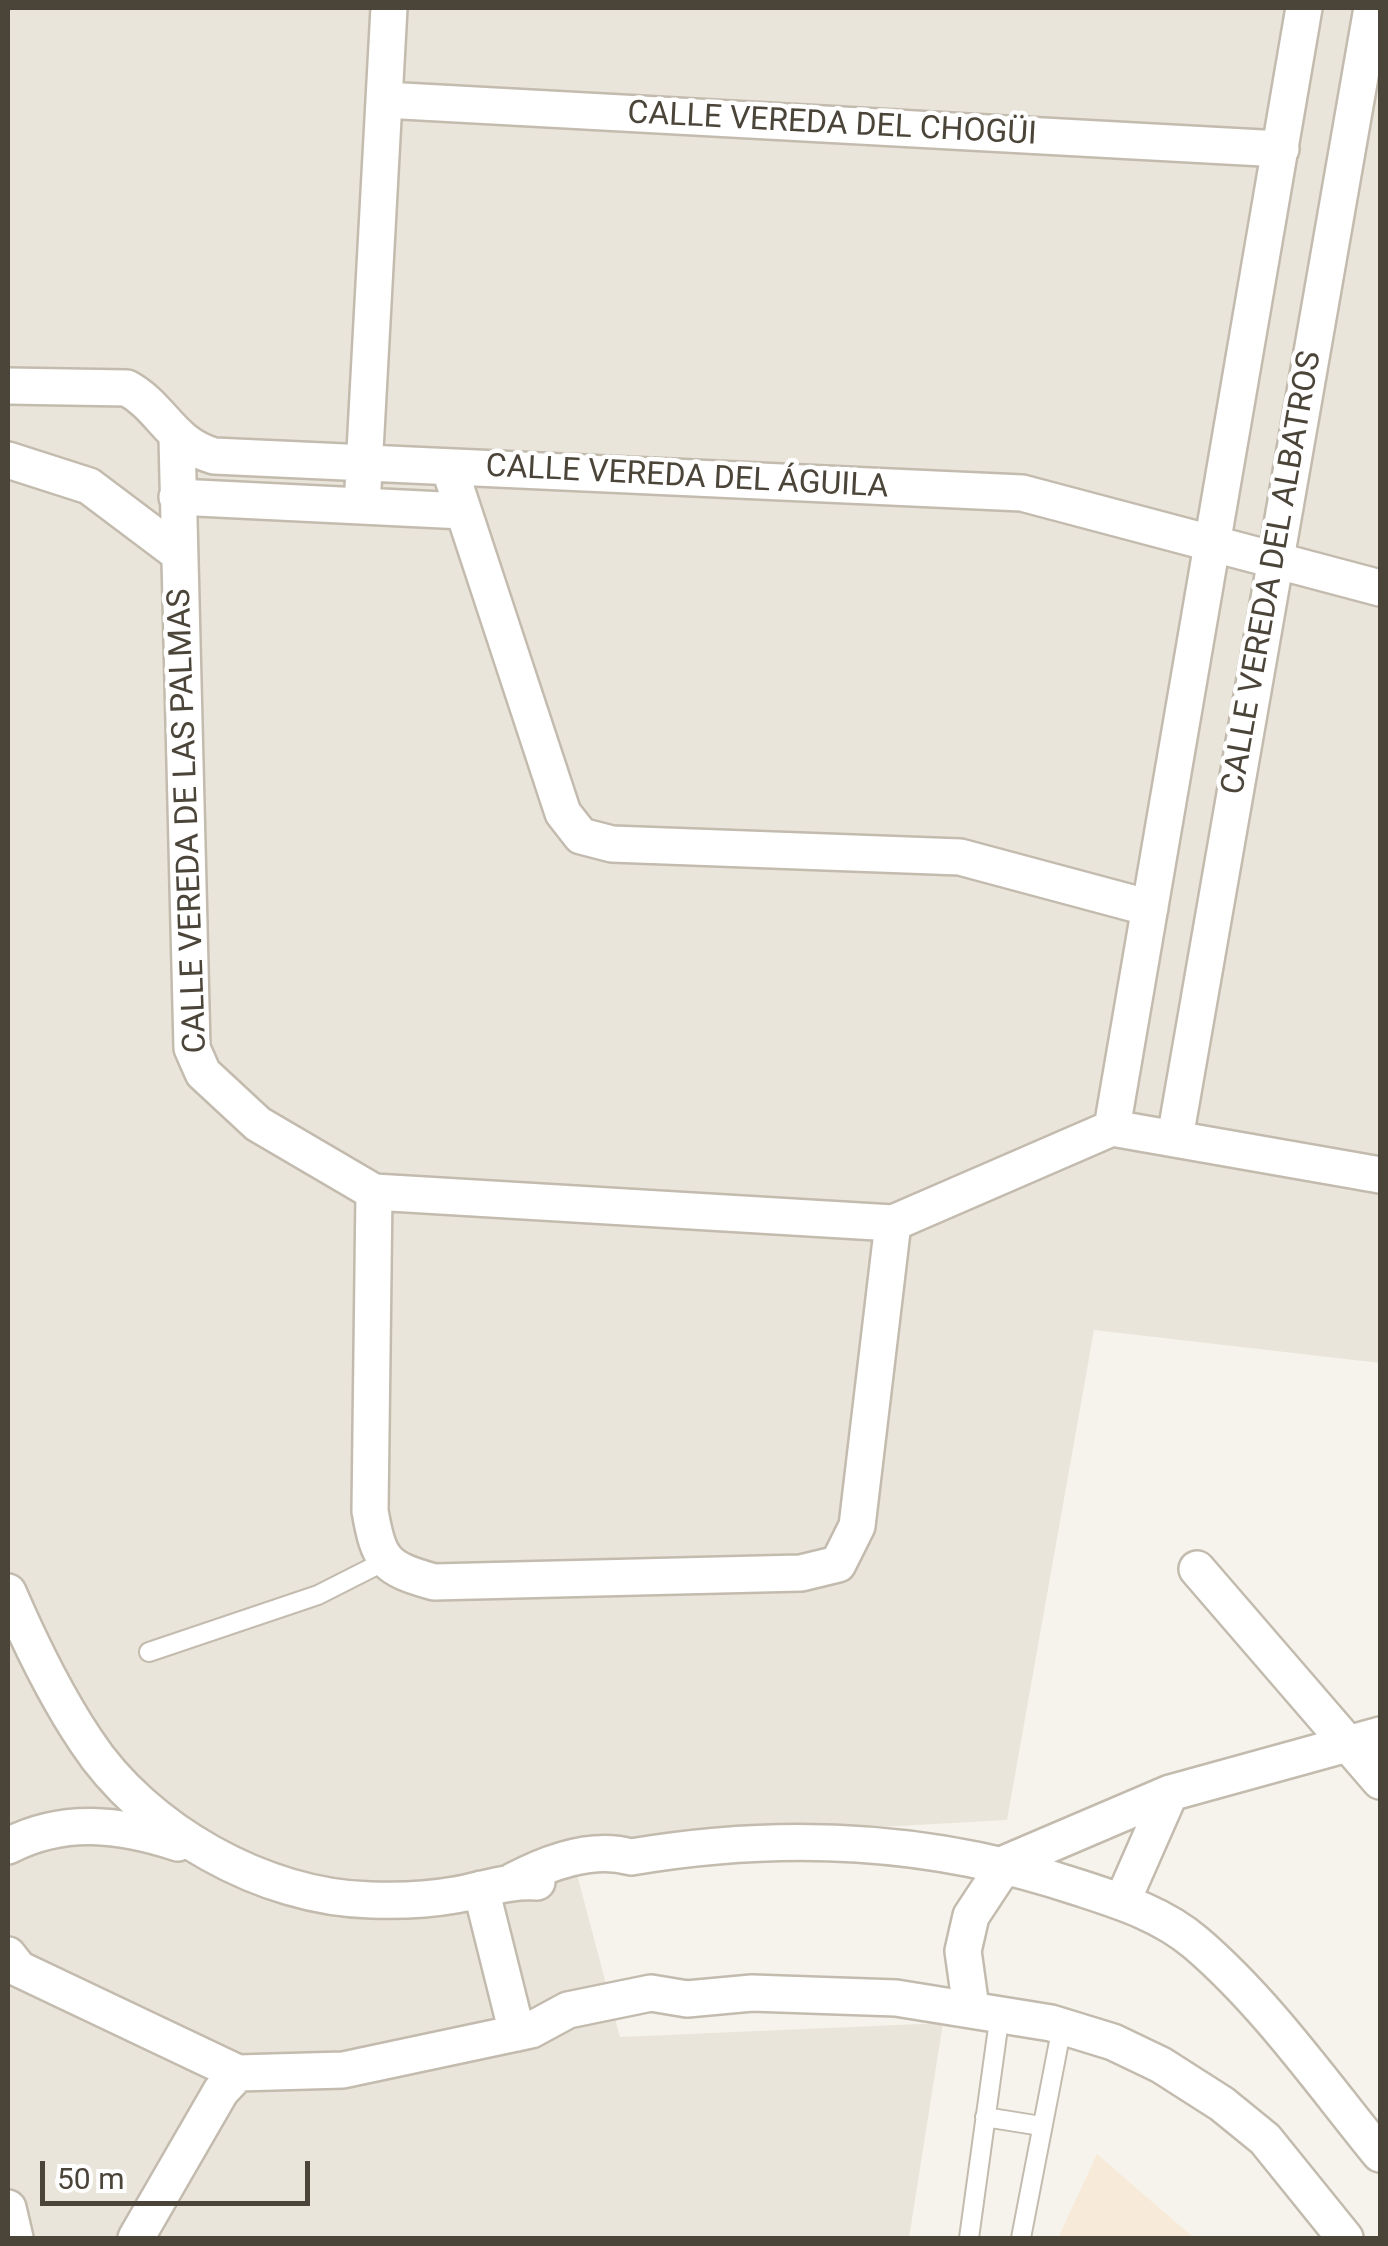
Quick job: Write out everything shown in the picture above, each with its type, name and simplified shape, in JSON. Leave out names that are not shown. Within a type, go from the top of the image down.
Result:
[{"type":"street","points":[[362,506],[388,8]]},
{"type":"street","name":"CALLE VEREDA DEL ALBATROS","points":[[1112,1128],[1304,8]]},
{"type":"street","name":"CALLE VEREDA DEL ALBATROS","points":[[1175,1138],[1372,8]]},
{"type":"street","name":"CALLE VEREDA DEL CHOGÜI","points":[[384,100],[1281,149]]},
{"type":"street","name":"CALLE VEREDA DEL ÁGUILA","points":[[8,386],[127,388],[142,396],[177,438],[214,456],[1022,493],[1380,588]]},
{"type":"street","name":"CALLE VEREDA DE LAS PALMAS","points":[[177,438],[194,1063],[258,1124],[374,1192],[894,1223]]},
{"type":"street","points":[[8,460],[89,486],[178,553]]},
{"type":"street","points":[[449,467],[563,813],[581,836],[612,844],[960,858],[1150,908]]},
{"type":"street","name":"CALLE VEREDA DEL ÁGUILA","points":[[176,497],[464,511]]},
{"type":"street","points":[[374,1192],[370,1511],[376,1544],[394,1570],[434,1582],[801,1573],[838,1564],[858,1526],[894,1223],[1112,1128],[1380,1175]]},
{"type":"street","points":[[1197,1568],[1366,1740],[1380,1781]]},
{"type":"street","points":[[8,1592],[88,1744],[120,1783],[159,1817],[212,1854]]},
{"type":"street","points":[[985,2010],[963,1951],[971,1916],[1006,1863],[1170,1794],[1366,1740]]},
{"type":"street","points":[[1122,1902],[1170,1794]]},
{"type":"street","points":[[8,1846],[78,1825],[127,1826],[212,1854],[278,1882],[365,1900],[414,1900],[497,1885],[544,1883],[613,1866],[631,1857],[745,1842],[841,1840],[1006,1863],[1122,1902],[1161,1919],[1195,1942],[1282,2033],[1380,2154]]},
{"type":"street","points":[[497,1885],[524,2031]]},
{"type":"street","points":[[12,1969],[238,2073],[343,2070],[524,2031],[568,2010],[652,1993],[688,1999],[820,1993],[985,2010],[1062,2026],[1113,2042],[1161,2065],[1222,2104],[1265,2139],[1346,2238]]},
{"type":"street","points":[[136,2238],[221,2090],[238,2073]]},
{"type":"street","points":[[8,2208],[15,2238]]},
{"type":"lane","points":[[149,1652],[318,1596],[387,1560]]},
{"type":"lane","points":[[969,2238],[986,2118],[985,2010]]},
{"type":"lane","points":[[1021,2238],[1062,2026]]},
{"type":"lane","points":[[986,2118],[1041,2126]]},
{"type":"shaded area","points":[[8,8],[1380,8],[1380,1363],[1094,1330],[1007,1820],[569,1844],[620,2037],[943,2023],[909,2238],[8,2238]]},
{"type":"shaded area","points":[[1097,2154],[1194,2238],[1058,2238]]}]
